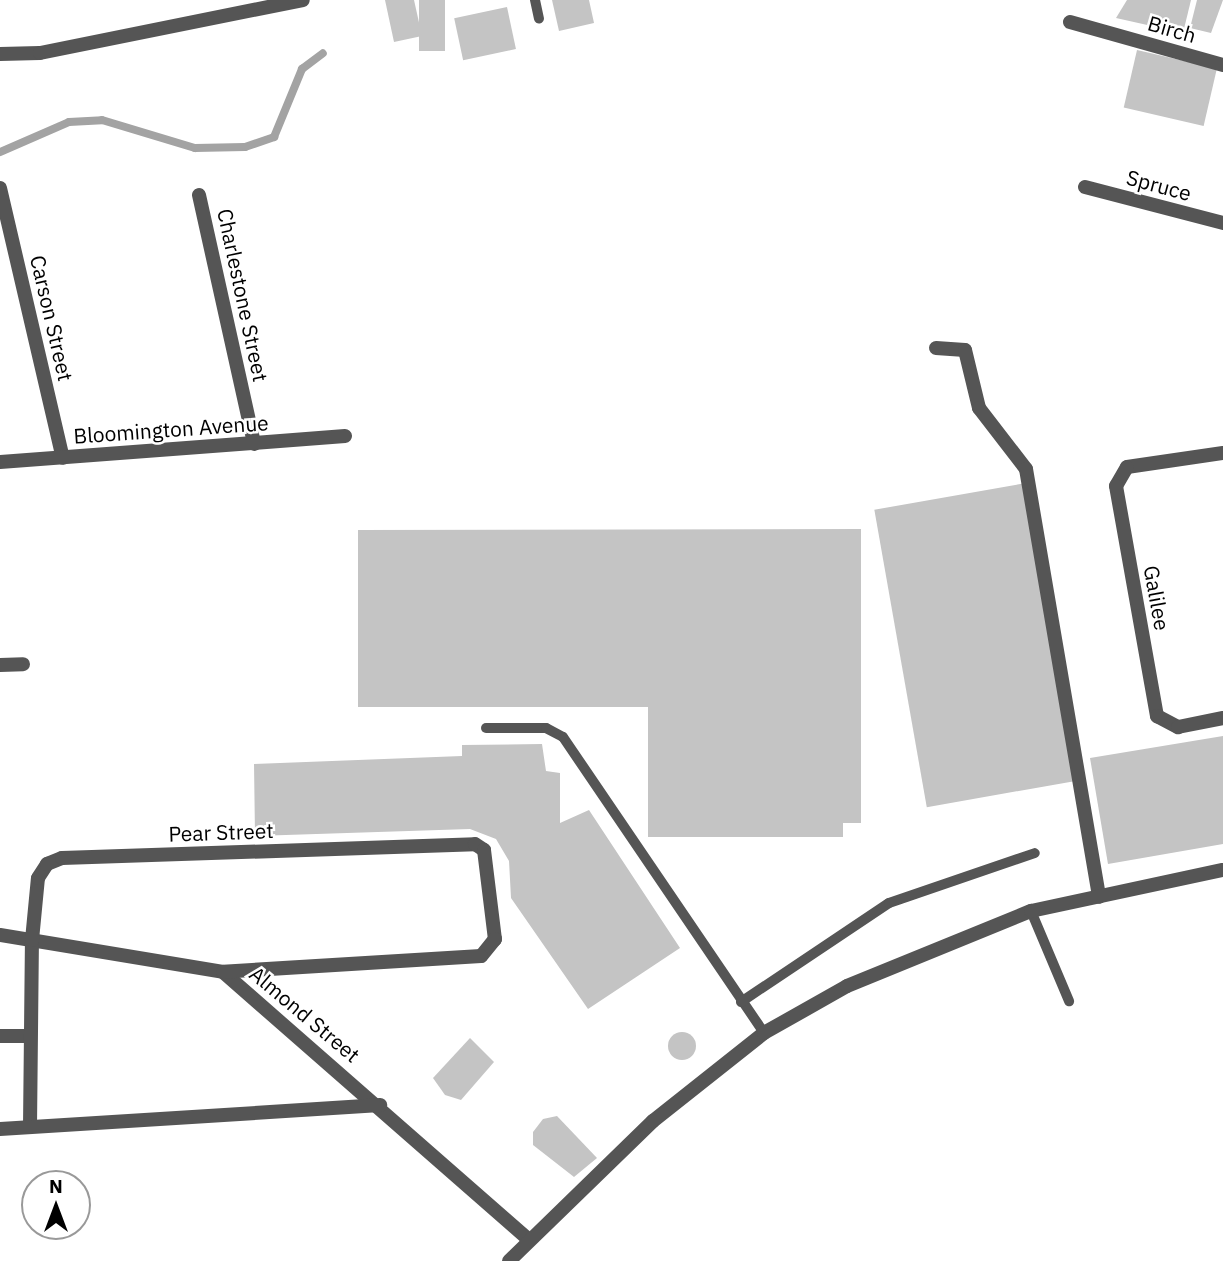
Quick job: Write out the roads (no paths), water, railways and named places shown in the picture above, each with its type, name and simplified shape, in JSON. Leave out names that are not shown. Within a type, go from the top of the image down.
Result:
[{"type":"street","points":[[0,54],[40,53],[303,0]]},
{"type":"street","name":"Birch","points":[[1070,22],[1223,65]]},
{"type":"street","name":"Spruce","points":[[1085,187],[1223,223]]},
{"type":"street","name":"Carson Street","points":[[0,188],[64,458]]},
{"type":"street","name":"Charlestone Street","points":[[200,195],[254,444]]},
{"type":"street","points":[[936,348],[965,350],[979,408],[1026,469],[1099,897]]},
{"type":"street","name":"Bloomington Avenue","points":[[0,462],[345,436]]},
{"type":"street","name":"Galilee","points":[[1223,453],[1127,467],[1116,486],[1157,716],[1178,727],[1223,718]]},
{"type":"street","points":[[0,665],[23,664]]},
{"type":"street","name":"Pear Street","points":[[30,1127],[32,940],[38,878],[62,858],[475,844],[487,859],[491,951],[223,972]]},
{"type":"street","points":[[509,1261],[528,1239],[653,1121],[764,1033],[847,986],[1031,911],[1223,870]]},
{"type":"street","name":"Almond Street","points":[[0,935],[223,972],[380,1105],[528,1239]]},
{"type":"street","points":[[0,1036],[29,1036]]},
{"type":"street","points":[[0,1129],[380,1105]]},
{"type":"lane","points":[[535,0],[539,19]]},
{"type":"lane","points":[[486,728],[546,728],[563,737],[764,1033]]},
{"type":"lane","points":[[741,1002],[889,903],[1035,853]]},
{"type":"lane","points":[[1031,911],[1069,1001]]},
{"type":"waterway","points":[[0,152],[69,122],[102,120],[195,148],[245,147],[274,137],[302,69],[323,53]]}]
